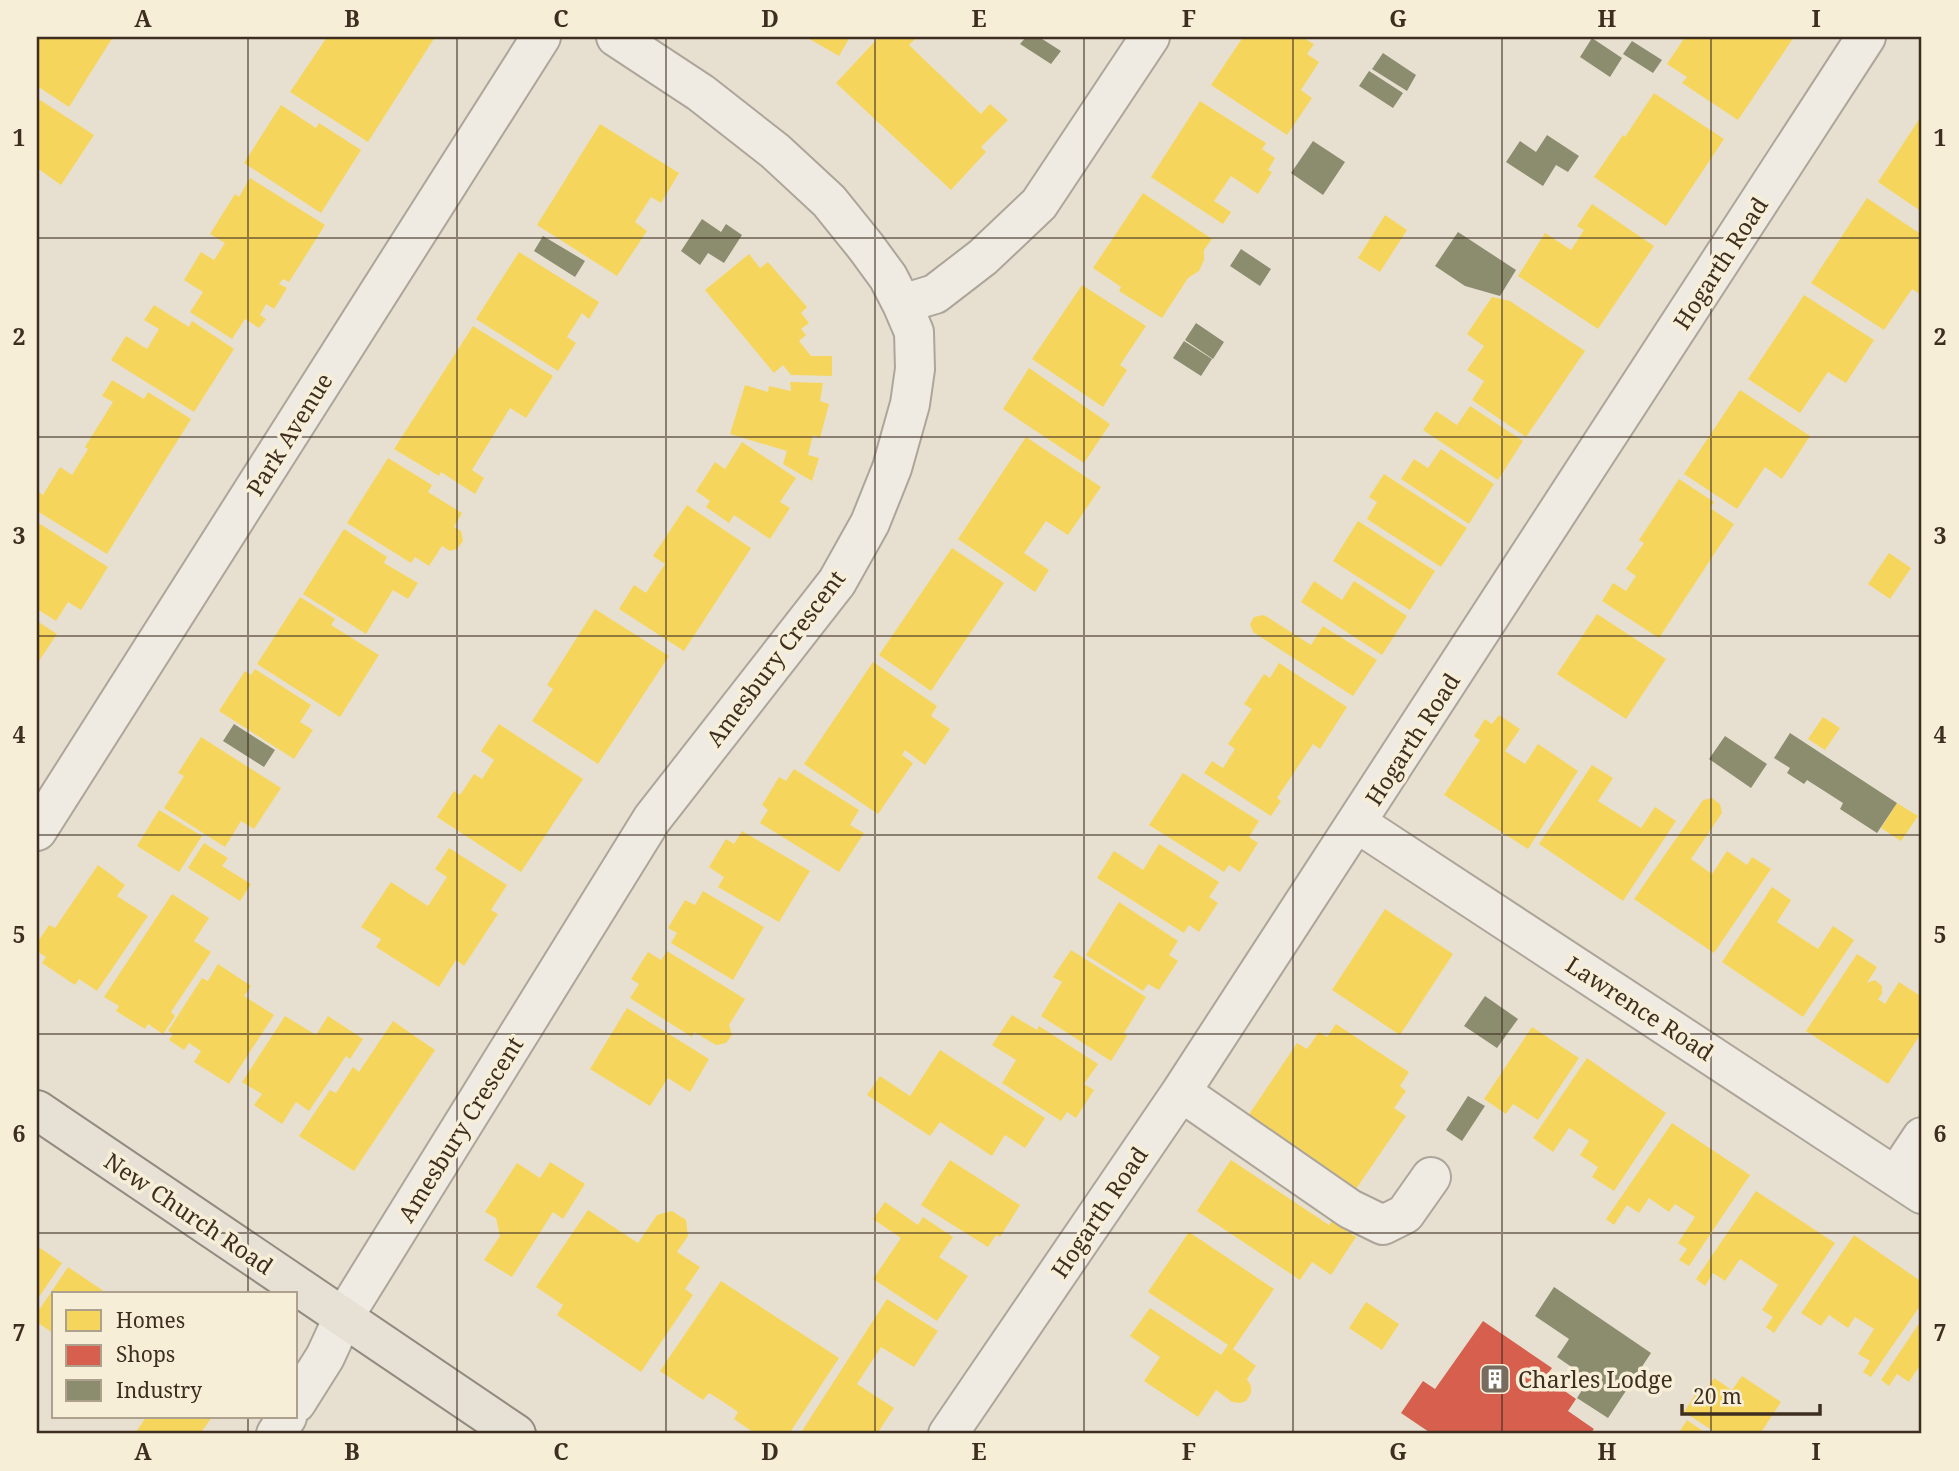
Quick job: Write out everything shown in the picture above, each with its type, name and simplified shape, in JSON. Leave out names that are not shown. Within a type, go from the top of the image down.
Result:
[{"type":"main road","name":"New Church Road","points":[[37,1110],[516,1434]]},
{"type":"street","name":"Park Avenue","points":[[37,831],[541,37]]},
{"type":"street","name":"Amesbury Crescent","points":[[298,1400],[325,1357],[343,1318],[652,819],[837,582],[863,534],[892,468],[910,404],[915,369],[914,332],[888,276],[866,247],[829,201],[775,151],[701,93],[616,37]]},
{"type":"street","points":[[902,304],[935,294],[983,257],[1039,204],[1150,37]]},
{"type":"street","name":"Hogarth Road","points":[[948,1434],[1181,1092],[1866,37]]},
{"type":"street","name":"Lawrence Road","points":[[1357,823],[1909,1185]]},
{"type":"street","points":[[1181,1092],[1350,1209],[1383,1225],[1405,1214],[1431,1177]]},
{"type":"street","points":[[1909,1185],[1922,1137]]},
{"type":"street","points":[[276,1434],[286,1418]]},
{"type":"building: Homes","points":[[37,37],[113,37],[69,107],[37,86]]},
{"type":"building: Homes","points":[[327,37],[435,37],[368,142],[290,92]]},
{"type":"building: Homes","points":[[806,37],[850,37],[839,56]]},
{"type":"building: Homes","points":[[879,37],[917,37],[909,45],[981,114],[990,104],[1008,120],[981,147],[986,152],[951,190],[836,83]]},
{"type":"building: Homes","points":[[1243,37],[1302,37],[1314,44],[1307,54],[1319,62],[1301,90],[1312,98],[1287,135],[1211,85]]},
{"type":"building: Homes","points":[[1685,37],[1794,37],[1738,120],[1682,83],[1687,77],[1667,64]]},
{"type":"building: Homes","points":[[1654,93],[1724,139],[1666,226],[1594,177]]},
{"type":"building: Homes","points":[[37,98],[94,135],[61,185],[37,168]]},
{"type":"building: Homes","points":[[1200,101],[1266,143],[1262,149],[1275,158],[1268,170],[1272,172],[1258,194],[1231,176],[1214,201],[1231,212],[1223,224],[1151,177]]},
{"type":"building: Homes","points":[[281,105],[316,128],[319,123],[361,150],[321,213],[244,163]]},
{"type":"building: Homes","points":[[1922,115],[1922,212],[1878,182]]},
{"type":"building: Homes","points":[[600,124],[679,173],[661,203],[651,197],[635,222],[647,231],[617,276],[537,225]]},
{"type":"building: Homes","points":[[250,178],[325,225],[289,282],[283,279],[279,284],[287,288],[274,309],[266,304],[260,315],[266,319],[259,328],[245,319],[232,339],[190,312],[203,292],[184,280],[201,252],[214,260],[225,243],[210,234],[235,194],[239,197]]},
{"type":"building: Homes","points":[[1143,193],[1212,239],[1204,250],[1204,260],[1199,271],[1188,278],[1162,318],[1119,291],[1121,287],[1093,268]]},
{"type":"building: Homes","points":[[1867,198],[1922,235],[1922,292],[1920,294],[1912,289],[1884,330],[1811,283]]},
{"type":"building: Homes","points":[[1592,204],[1654,246],[1598,329],[1518,276],[1545,233],[1571,250],[1584,230],[1577,226]]},
{"type":"building: Homes","points":[[1385,215],[1407,230],[1380,272],[1358,258]]},
{"type":"building: Homes","points":[[519,252],[599,302],[589,319],[582,313],[567,337],[576,343],[558,371],[476,319]]},
{"type":"building: Homes","points":[[749,254],[760,268],[768,262],[807,307],[801,313],[809,323],[801,329],[806,335],[799,341],[811,356],[832,356],[832,376],[791,375],[783,365],[774,373],[705,290]]},
{"type":"building: Homes","points":[[1082,285],[1146,326],[1120,365],[1127,370],[1103,407],[1032,359]]},
{"type":"building: Homes","points":[[1804,295],[1874,340],[1846,383],[1828,372],[1800,413],[1748,379]]},
{"type":"building: Homes","points":[[1492,297],[1510,301],[1585,351],[1526,437],[1472,400],[1484,381],[1467,370],[1484,346],[1467,334]]},
{"type":"building: Homes","points":[[154,305],[189,327],[192,321],[234,349],[194,412],[111,360],[126,336],[147,349],[159,329],[144,320]]},
{"type":"building: Homes","points":[[473,326],[553,376],[526,418],[510,408],[472,470],[484,478],[475,494],[441,472],[439,476],[394,449]]},
{"type":"building: Homes","points":[[1029,368],[1110,424],[1084,463],[1003,409]]},
{"type":"building: Homes","points":[[112,380],[144,399],[148,392],[191,419],[107,554],[37,511],[37,491],[43,495],[60,467],[72,475],[88,449],[85,447],[113,402],[102,396]]},
{"type":"building: Homes","points":[[790,382],[823,383],[820,401],[829,404],[820,438],[813,435],[808,455],[819,458],[812,481],[783,464],[787,451],[730,434],[745,385],[768,392],[769,386],[791,391]]},
{"type":"building: Homes","points":[[1740,390],[1810,436],[1782,479],[1765,467],[1737,509],[1684,474]]},
{"type":"building: Homes","points":[[1470,406],[1523,441],[1498,480],[1423,430],[1436,411],[1457,425]]},
{"type":"building: Homes","points":[[1026,437],[1101,487],[1068,535],[1046,521],[1024,553],[1049,570],[1035,592],[958,539]]},
{"type":"building: Homes","points":[[742,442],[796,478],[780,502],[790,508],[770,539],[734,515],[729,523],[706,507],[710,501],[696,491],[715,462],[725,469]]},
{"type":"building: Homes","points":[[1441,449],[1494,484],[1469,524],[1401,479],[1414,459],[1428,468]]},
{"type":"building: Homes","points":[[388,458],[432,485],[428,492],[462,513],[454,527],[461,531],[463,541],[457,549],[450,551],[442,546],[429,566],[415,557],[411,563],[347,523]]},
{"type":"building: Homes","points":[[1384,474],[1467,528],[1441,567],[1367,519],[1377,502],[1369,497]]},
{"type":"building: Homes","points":[[1679,479],[1714,502],[1710,508],[1734,524],[1659,638],[1602,601],[1613,583],[1626,591],[1636,576],[1626,569],[1644,543],[1639,540]]},
{"type":"building: Homes","points":[[687,505],[751,548],[684,651],[619,609],[634,585],[646,593],[665,564],[653,556]]},
{"type":"building: Homes","points":[[1358,521],[1435,571],[1410,610],[1333,561]]},
{"type":"building: Homes","points":[[37,522],[108,567],[81,610],[68,602],[56,621],[37,609]]},
{"type":"building: Homes","points":[[344,529],[387,557],[384,563],[418,583],[408,599],[393,590],[366,634],[303,594]]},
{"type":"building: Homes","points":[[952,548],[1004,583],[931,691],[879,655]]},
{"type":"building: Homes","points":[[1889,553],[1911,568],[1890,599],[1868,584]]},
{"type":"building: Homes","points":[[1314,581],[1342,600],[1354,581],[1407,616],[1382,655],[1301,602]]},
{"type":"building: Homes","points":[[300,597],[335,619],[331,625],[379,655],[340,717],[257,664]]},
{"type":"building: Homes","points":[[595,609],[669,656],[598,764],[532,721],[553,689],[547,685]]},
{"type":"building: Homes","points":[[1597,614],[1666,659],[1626,719],[1557,674]]},
{"type":"building: Homes","points":[[1264,615],[1311,645],[1323,626],[1377,660],[1353,696],[1253,632],[1250,624],[1254,617]]},
{"type":"building: Homes","points":[[37,621],[57,634],[37,664]]},
{"type":"building: Homes","points":[[873,662],[937,706],[931,716],[950,729],[925,765],[905,750],[902,755],[913,763],[878,814],[804,764]]},
{"type":"building: Homes","points":[[1279,663],[1347,707],[1320,749],[1313,744],[1277,798],[1281,801],[1271,816],[1204,773],[1212,761],[1223,768],[1235,749],[1228,744],[1252,709],[1244,704],[1264,674],[1270,678]]},
{"type":"building: Homes","points":[[255,669],[311,705],[300,722],[313,730],[294,759],[219,711],[245,671],[251,675]]},
{"type":"building: Homes","points":[[1499,715],[1520,729],[1505,751],[1525,764],[1538,744],[1578,771],[1528,849],[1444,795],[1480,740],[1474,736],[1485,719],[1492,724]]},
{"type":"building: Homes","points":[[1823,717],[1840,728],[1825,750],[1808,739]]},
{"type":"building: Homes","points":[[499,724],[583,779],[521,872],[437,817],[454,791],[460,795],[474,774],[482,779],[494,760],[481,751]]},
{"type":"building: Homes","points":[[201,737],[281,788],[254,829],[241,821],[225,847],[164,808],[184,776],[178,773]]},
{"type":"building: Homes","points":[[1592,765],[1613,778],[1598,801],[1641,828],[1655,807],[1676,821],[1623,901],[1539,844]]},
{"type":"building: Homes","points":[[794,769],[859,810],[850,825],[864,833],[839,872],[760,823],[768,810],[762,805],[779,777],[786,781]]},
{"type":"building: Homes","points":[[1183,773],[1259,821],[1249,837],[1258,843],[1240,872],[1229,865],[1224,872],[1149,825]]},
{"type":"building: Homes","points":[[1712,798],[1720,804],[1722,813],[1691,859],[1712,874],[1727,851],[1747,865],[1752,857],[1771,869],[1714,953],[1634,899],[1703,800]]},
{"type":"building: Homes","points":[[1897,803],[1918,816],[1901,841],[1881,828]]},
{"type":"building: Homes","points":[[159,810],[202,836],[179,872],[137,846]]},
{"type":"building: Homes","points":[[742,831],[810,871],[779,922],[718,887],[724,877],[709,867],[726,839],[734,844]]},
{"type":"building: Homes","points":[[204,843],[228,858],[222,866],[251,884],[240,901],[188,868]]},
{"type":"building: Homes","points":[[1159,844],[1219,882],[1209,897],[1218,903],[1199,932],[1189,925],[1184,933],[1097,878],[1114,851],[1143,870]]},
{"type":"building: Homes","points":[[449,848],[507,885],[491,910],[498,914],[464,966],[456,960],[439,987],[376,947],[381,939],[361,927],[391,882],[428,906],[447,877],[435,869]]},
{"type":"building: Homes","points":[[98,865],[125,885],[117,896],[148,916],[97,991],[79,979],[75,985],[42,963],[46,957],[37,951],[37,943],[49,925],[55,928]]},
{"type":"building: Homes","points":[[1772,887],[1791,900],[1777,922],[1818,949],[1833,926],[1854,940],[1803,1017],[1722,962]]},
{"type":"building: Homes","points":[[703,891],[764,927],[733,980],[671,943],[677,933],[668,928],[685,900],[695,905]]},
{"type":"building: Homes","points":[[172,894],[209,918],[194,941],[211,952],[171,1012],[175,1016],[163,1034],[148,1024],[145,1029],[116,1011],[119,1006],[104,997]]},
{"type":"building: Homes","points":[[1119,902],[1178,941],[1169,955],[1178,961],[1159,990],[1148,984],[1143,991],[1086,955]]},
{"type":"building: Homes","points":[[1385,909],[1453,954],[1400,1035],[1332,990]]},
{"type":"building: Homes","points":[[1071,950],[1146,997],[1111,1061],[1041,1016],[1062,982],[1053,977]]},
{"type":"building: Homes","points":[[667,951],[745,999],[729,1025],[732,1035],[726,1043],[716,1045],[694,1032],[692,1037],[630,998],[639,984],[631,979],[648,952],[661,960]]},
{"type":"building: Homes","points":[[1857,954],[1877,967],[1867,983],[1875,980],[1882,986],[1882,994],[1878,999],[1885,1004],[1899,982],[1922,997],[1922,1032],[1888,1084],[1806,1031]]},
{"type":"building: Homes","points":[[218,964],[251,986],[244,996],[274,1015],[229,1084],[194,1062],[201,1051],[189,1043],[184,1050],[169,1040],[173,1034],[168,1031],[202,978],[208,981]]},
{"type":"building: Homes","points":[[627,1008],[709,1059],[690,1092],[668,1078],[650,1106],[590,1069]]},
{"type":"building: Homes","points":[[1012,1015],[1037,1030],[1039,1026],[1098,1064],[1084,1084],[1094,1090],[1076,1118],[1067,1112],[1061,1121],[1002,1083],[1016,1060],[992,1045]]},
{"type":"building: Homes","points":[[285,1016],[316,1035],[328,1016],[363,1039],[350,1059],[346,1056],[309,1111],[296,1102],[282,1124],[254,1105],[262,1094],[242,1082]]},
{"type":"building: Homes","points":[[393,1021],[435,1050],[354,1171],[299,1136],[330,1090],[336,1093],[353,1067],[359,1072]]},
{"type":"building: Homes","points":[[1336,1024],[1409,1072],[1400,1086],[1406,1091],[1394,1108],[1406,1116],[1356,1189],[1248,1116],[1297,1043],[1307,1049],[1319,1032],[1327,1037]]},
{"type":"building: Homes","points":[[1532,1027],[1579,1058],[1538,1120],[1513,1104],[1506,1114],[1484,1099]]},
{"type":"building: Homes","points":[[940,1050],[1045,1118],[1025,1148],[1005,1135],[992,1156],[940,1122],[930,1136],[867,1095],[880,1076],[910,1096]]},
{"type":"building: Homes","points":[[1587,1058],[1666,1113],[1614,1191],[1592,1177],[1598,1167],[1580,1155],[1589,1141],[1569,1128],[1553,1152],[1533,1138]]},
{"type":"building: Homes","points":[[1672,1123],[1750,1175],[1689,1266],[1679,1260],[1687,1249],[1678,1243],[1695,1217],[1675,1204],[1669,1212],[1649,1198],[1639,1213],[1627,1205],[1614,1225],[1606,1219]]},
{"type":"building: Homes","points":[[950,1160],[1020,1205],[1000,1237],[996,1235],[988,1247],[921,1205]]},
{"type":"building: Homes","points":[[1231,1160],[1329,1225],[1332,1221],[1356,1237],[1331,1275],[1312,1262],[1300,1280],[1197,1211]]},
{"type":"building: Homes","points":[[550,1162],[585,1184],[563,1219],[553,1212],[512,1277],[484,1260],[500,1236],[496,1218],[485,1212],[517,1163],[540,1178]]},
{"type":"building: Homes","points":[[1756,1191],[1835,1243],[1774,1333],[1766,1327],[1773,1317],[1762,1310],[1778,1285],[1740,1259],[1725,1281],[1713,1273],[1705,1286],[1696,1279]]},
{"type":"building: Homes","points":[[885,1202],[918,1225],[923,1217],[953,1237],[939,1257],[968,1276],[937,1321],[873,1279],[901,1238],[873,1219]]},
{"type":"building: Homes","points":[[588,1210],[638,1243],[657,1215],[672,1211],[686,1220],[688,1236],[677,1252],[700,1267],[685,1289],[693,1295],[641,1372],[557,1315],[563,1305],[536,1287]]},
{"type":"building: Homes","points":[[1189,1232],[1274,1289],[1233,1349],[1256,1366],[1247,1379],[1251,1393],[1246,1401],[1240,1403],[1232,1402],[1216,1390],[1198,1417],[1144,1381],[1160,1357],[1130,1336],[1150,1308],[1221,1355],[1228,1345],[1148,1292]]},
{"type":"building: Homes","points":[[1854,1235],[1922,1282],[1922,1303],[1871,1377],[1863,1372],[1870,1361],[1858,1354],[1874,1329],[1855,1317],[1848,1328],[1829,1315],[1821,1326],[1801,1313]]},
{"type":"building: Homes","points":[[37,1246],[62,1263],[37,1300]]},
{"type":"building: Homes","points":[[68,1267],[105,1292],[52,1292],[52,1333],[37,1322],[37,1313]]},
{"type":"building: Homes","points":[[721,1281],[839,1358],[789,1434],[756,1434],[734,1419],[738,1412],[725,1403],[709,1393],[703,1400],[660,1371]]},
{"type":"building: Homes","points":[[887,1299],[938,1331],[914,1367],[881,1347],[857,1384],[894,1408],[877,1434],[800,1434]]},
{"type":"building: Homes","points":[[1366,1302],[1399,1324],[1382,1350],[1349,1328]]},
{"type":"building: Homes","points":[[1922,1319],[1922,1362],[1909,1382],[1897,1374],[1889,1386],[1881,1380]]},
{"type":"building: Homes","points":[[1742,1376],[1781,1402],[1760,1434],[1718,1434],[1684,1412],[1700,1387],[1706,1391],[1714,1378],[1732,1390]]},
{"type":"building: Homes","points":[[145,1418],[211,1418],[200,1434],[136,1432]]},
{"type":"building: Homes","points":[[1687,1420],[1707,1434],[1678,1434]]},
{"type":"building: Shops","name":"Charles Lodge","points":[[1483,1321],[1552,1368],[1545,1377],[1576,1399],[1568,1411],[1594,1429],[1590,1434],[1432,1434],[1401,1413],[1423,1381],[1435,1389]]},
{"type":"building: Industry","points":[[1026,37],[1039,37],[1061,51],[1051,64],[1020,44]]},
{"type":"building: Industry","points":[[1592,38],[1622,58],[1610,77],[1580,57]]},
{"type":"building: Industry","points":[[1632,41],[1662,60],[1653,73],[1623,54]]},
{"type":"building: Industry","points":[[1383,53],[1416,75],[1407,91],[1372,69]]},
{"type":"building: Industry","points":[[1369,71],[1403,93],[1393,108],[1359,86]]},
{"type":"building: Industry","points":[[1547,135],[1579,156],[1568,172],[1556,165],[1543,186],[1506,162],[1520,141],[1536,152]]},
{"type":"building: Industry","points":[[1313,141],[1345,162],[1323,195],[1291,173]]},
{"type":"building: Industry","points":[[702,219],[721,232],[726,224],[742,235],[724,263],[708,253],[700,265],[681,251]]},
{"type":"building: Industry","points":[[1458,232],[1516,270],[1500,296],[1465,286],[1435,266]]},
{"type":"building: Industry","points":[[543,236],[585,261],[575,277],[534,251]]},
{"type":"building: Industry","points":[[1241,249],[1271,269],[1260,286],[1230,266]]},
{"type":"building: Industry","points":[[1196,323],[1224,342],[1213,359],[1185,340]]},
{"type":"building: Industry","points":[[1184,341],[1212,359],[1201,376],[1173,358]]},
{"type":"building: Industry","points":[[234,724],[275,750],[264,767],[223,741]]},
{"type":"building: Industry","points":[[1790,733],[1897,803],[1877,833],[1840,809],[1843,803],[1807,780],[1804,784],[1787,773],[1790,768],[1774,758]]},
{"type":"building: Industry","points":[[1725,736],[1767,764],[1751,788],[1709,759]]},
{"type":"building: Industry","points":[[1485,996],[1518,1019],[1497,1048],[1464,1026]]},
{"type":"building: Industry","points":[[1468,1096],[1485,1106],[1462,1141],[1446,1130]]},
{"type":"building: Industry","points":[[1554,1287],[1651,1353],[1608,1418],[1577,1398],[1589,1379],[1557,1357],[1569,1339],[1535,1316]]},
{"type":"place","name":"Charles Lodge","points":[[1495,1379]]}]
